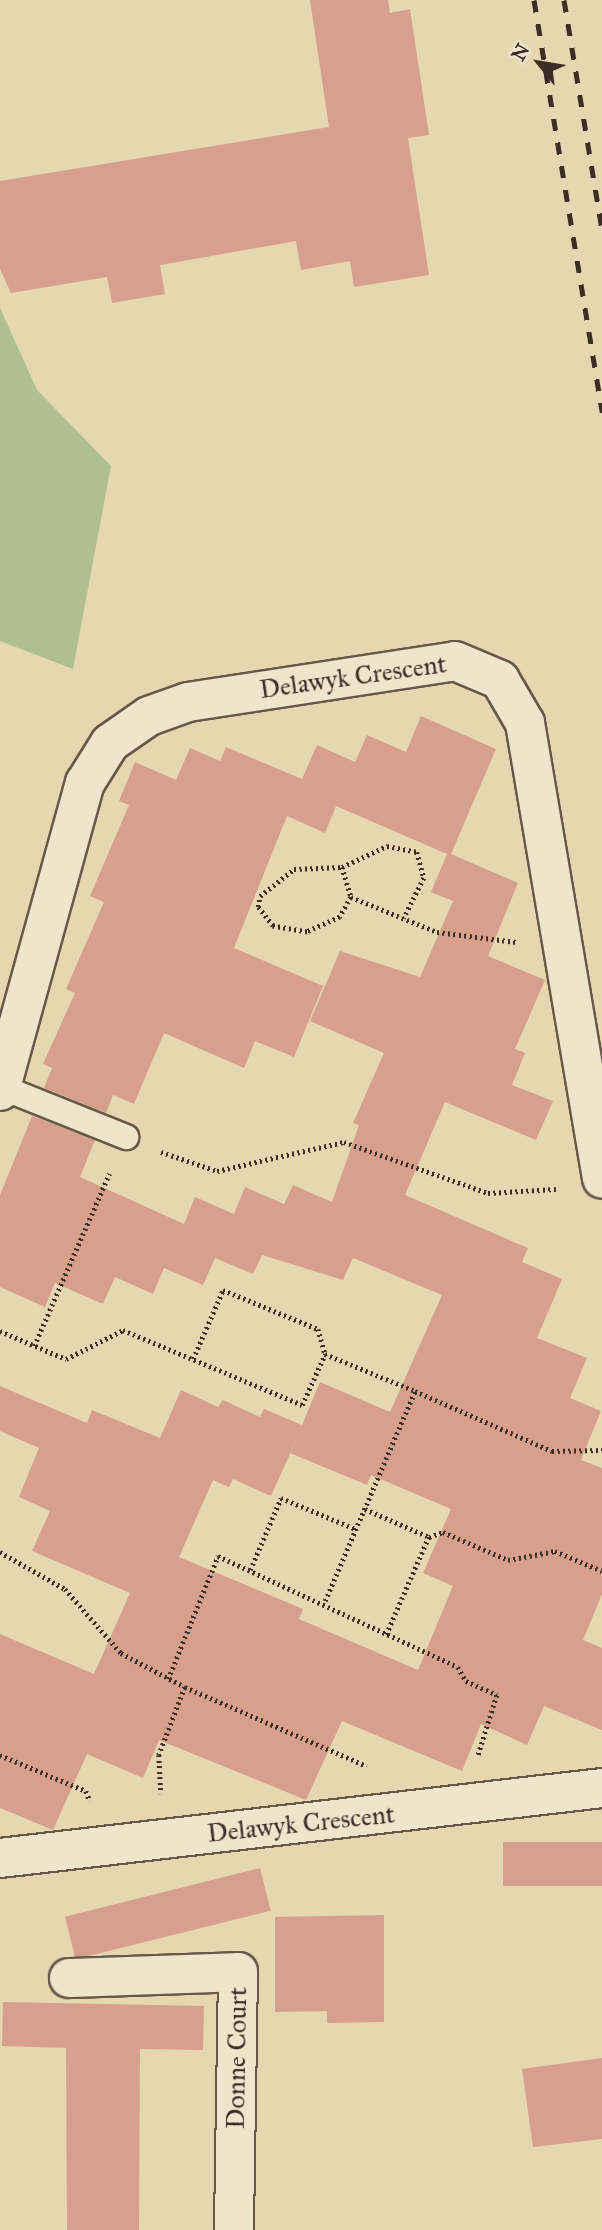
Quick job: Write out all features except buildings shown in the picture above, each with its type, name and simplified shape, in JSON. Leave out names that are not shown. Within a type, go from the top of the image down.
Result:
[{"type":"street","name":"Delawyk Crescent","points":[[1,1089],[47,909],[95,761],[128,727],[188,702],[420,662],[481,667],[515,699],[525,723],[602,1179]]},
{"type":"street","name":"Delawyk Crescent","points":[[0,1858],[602,1788]]},
{"type":"street","name":"Donne Court","points":[[69,1978],[238,1972],[234,2230]]},
{"type":"lane","points":[[1,1089],[52,1102],[126,1137]]},
{"type":"path","points":[[342,867],[351,897],[340,917],[307,932],[273,926],[258,907],[260,896],[294,869],[342,867],[387,846],[417,852],[424,878],[404,918]]},
{"type":"path","points":[[351,897],[466,939],[562,941]]},
{"type":"path","points":[[34,1346],[126,1137],[217,1171],[344,1142],[488,1193],[564,1189]]},
{"type":"path","points":[[0,1331],[66,1359],[123,1330],[302,1405],[325,1354],[318,1329],[223,1290],[193,1359]]},
{"type":"path","points":[[325,1354],[552,1451],[602,1450]]},
{"type":"path","points":[[326,1601],[415,1391]]},
{"type":"path","points":[[250,1570],[281,1498],[356,1529]]},
{"type":"path","points":[[365,1509],[429,1537],[443,1532],[508,1560],[555,1551],[602,1571]]},
{"type":"path","points":[[386,1636],[429,1537]]},
{"type":"path","points":[[0,1552],[49,1576],[121,1653],[185,1687],[381,1772],[411,1812]]},
{"type":"path","points":[[168,1679],[218,1556],[326,1601],[332,1614],[458,1667],[466,1681],[497,1695],[480,1742],[472,1805]]},
{"type":"path","points":[[163,1839],[159,1755],[185,1687]]},
{"type":"path","points":[[0,1755],[86,1791],[109,1845]]},
{"type":"green space","points":[[0,308],[37,390],[111,466],[73,669],[0,641]]},
{"type":"railway","points":[[534,0],[602,412]]},
{"type":"railway","points":[[564,0],[602,229]]}]
